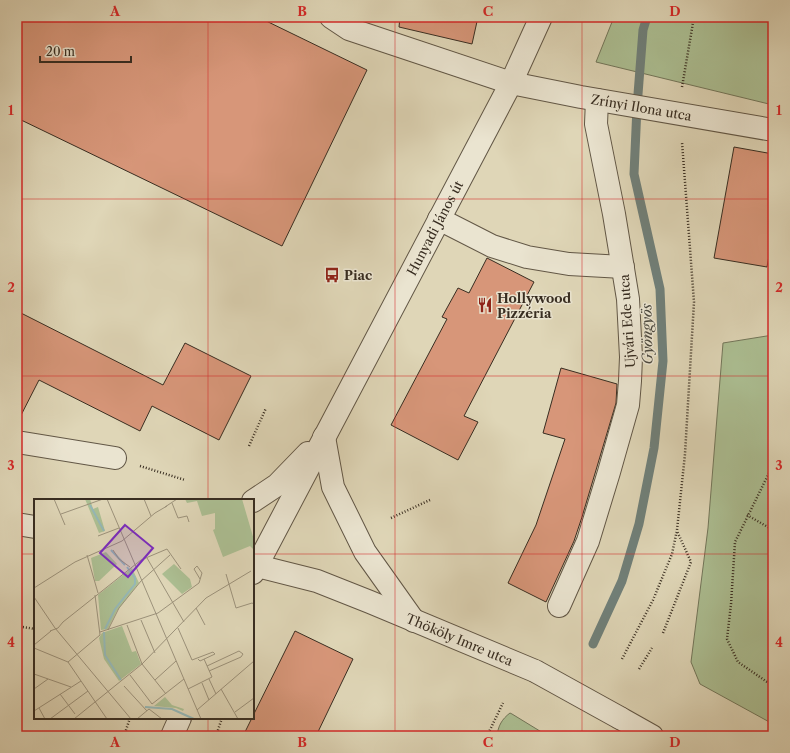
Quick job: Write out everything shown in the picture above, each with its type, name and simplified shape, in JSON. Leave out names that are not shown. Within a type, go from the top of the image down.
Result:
[{"type":"street","name":"Zrínyi Ilona utca","points":[[331,17],[349,28],[511,83],[604,101],[773,130]]},
{"type":"street","name":"Hunyadi János út","points":[[254,568],[511,83],[541,17]]},
{"type":"street","name":"Ujvári Ede utca","points":[[560,606],[588,541],[628,405],[631,357],[628,299],[596,124],[604,101]]},
{"type":"street","points":[[439,219],[492,246],[527,257],[569,264],[623,267]]},
{"type":"street","name":"Hunyadi János út","points":[[254,499],[277,485],[324,437]]},
{"type":"street","points":[[324,437],[333,487],[365,552],[414,621]]},
{"type":"street","points":[[17,442],[115,458]]},
{"type":"street","points":[[17,524],[34,527]]},
{"type":"street","name":"Thököly Imre utca","points":[[254,568],[317,581],[535,670],[652,736]]},
{"type":"street","points":[[172,736],[180,719]]},
{"type":"path","points":[[681,89],[694,17]]},
{"type":"path","points":[[622,659],[653,600],[672,554],[677,530],[685,454],[694,302],[682,138]]},
{"type":"path","points":[[249,446],[266,408]]},
{"type":"path","points":[[115,458],[185,480]]},
{"type":"path","points":[[773,465],[735,542],[727,639],[738,662],[773,686]]},
{"type":"path","points":[[391,518],[430,500]]},
{"type":"path","points":[[747,515],[773,530]]},
{"type":"path","points":[[663,633],[691,562],[677,530]]},
{"type":"path","points":[[17,626],[34,629]]},
{"type":"path","points":[[639,669],[652,648]]},
{"type":"path","points":[[486,736],[503,703]]},
{"type":"path","points":[[124,736],[130,719]]},
{"type":"path","points":[[216,736],[222,719]]},
{"type":"green space","points":[[614,17],[773,17],[773,105],[596,62]]},
{"type":"green space","points":[[773,335],[773,724],[700,684],[691,662],[708,528],[723,343]]},
{"type":"green space","points":[[510,713],[548,736],[497,736],[501,723]]},
{"type":"building","points":[[17,17],[258,17],[367,70],[282,246],[17,118]]},
{"type":"building","points":[[400,17],[478,17],[472,44],[399,27]]},
{"type":"building","points":[[734,147],[773,154],[773,234],[767,267],[714,258]]},
{"type":"building","points":[[487,258],[534,282],[464,416],[478,422],[458,460],[391,425],[447,319],[442,317],[458,288],[469,293]]},
{"type":"building","points":[[17,311],[163,385],[185,343],[251,376],[219,440],[152,406],[140,431],[39,380],[17,423]]},
{"type":"building","points":[[561,368],[617,384],[616,403],[574,541],[546,602],[508,583],[536,525],[565,439],[543,433]]},
{"type":"building","points":[[295,631],[353,659],[316,736],[243,736],[251,719],[254,719],[254,714]]},
{"type":"waterway","name":"Gyöngyös","points":[[593,644],[622,581],[639,524],[654,448],[663,361],[660,289],[634,174],[643,30],[647,17]]},
{"type":"place","name":"Piac","points":[[332,275]]},
{"type":"place","name":"Hollywood Pizzéria","points":[[485,305]]}]
